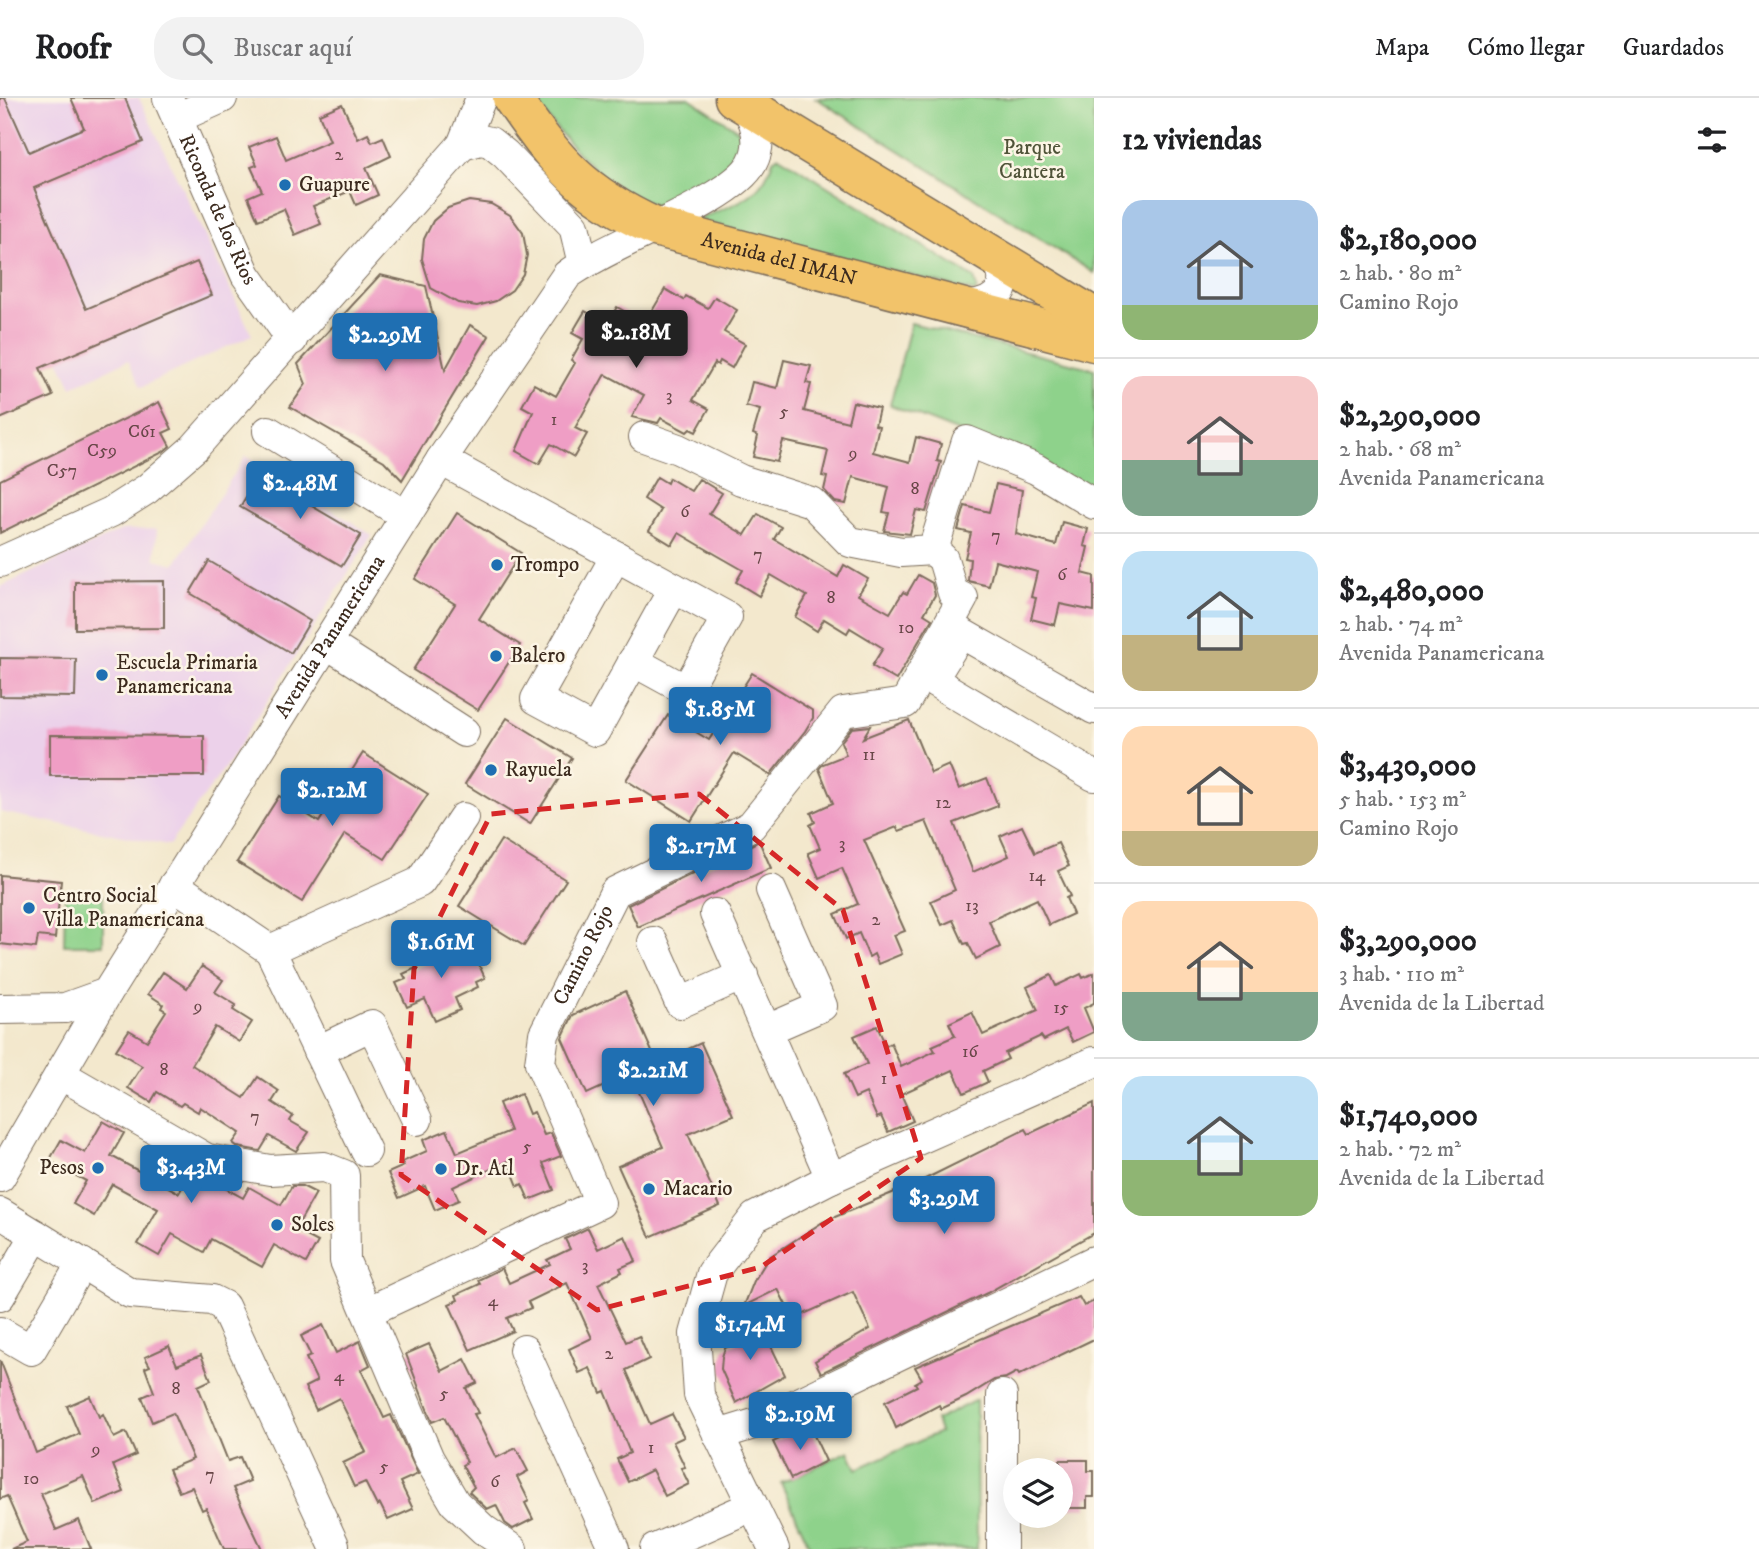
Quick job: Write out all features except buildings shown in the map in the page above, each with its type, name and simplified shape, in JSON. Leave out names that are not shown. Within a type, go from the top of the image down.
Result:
[{"type":"main road","name":"Avenida del IMAN","points":[[512,98],[555,158],[590,192],[615,209],[655,228],[1094,342]]},
{"type":"main road","points":[[740,102],[1094,317]]},
{"type":"street","name":"Riconda de los Rios","points":[[222,98],[173,108],[246,275],[292,340]]},
{"type":"street","points":[[0,562],[111,512],[147,489],[194,448],[462,145],[481,98]]},
{"type":"street","name":"Avenida Panamericana","points":[[0,1177],[107,993],[441,460],[567,275],[730,185],[746,171],[756,152],[757,128],[740,102]]},
{"type":"street","points":[[462,145],[481,140],[490,142],[505,154],[574,226],[583,264]]},
{"type":"street","points":[[956,308],[979,306],[995,298],[1000,291],[1003,274],[996,259]]},
{"type":"street","points":[[268,430],[406,516]]},
{"type":"street","points":[[644,438],[677,449],[741,480],[811,502],[850,541],[901,552],[933,550],[967,441],[1036,469],[1094,504]]},
{"type":"street","points":[[441,460],[727,617],[686,690],[633,661]]},
{"type":"street","name":"Camino Rojo","points":[[367,1312],[600,1203],[540,1063],[544,1034],[615,892],[751,826],[843,712],[905,703],[963,598],[953,593],[943,559],[933,550]]},
{"type":"street","points":[[616,556],[536,699],[595,731],[674,588]]},
{"type":"street","points":[[1094,709],[961,633],[932,680],[1094,776]]},
{"type":"street","points":[[326,643],[464,732]]},
{"type":"street","points":[[270,950],[420,882],[463,818]]},
{"type":"street","points":[[174,885],[270,950],[366,1151]]},
{"type":"street","points":[[767,1030],[822,1006],[771,890]]},
{"type":"street","points":[[715,914],[831,1178]]},
{"type":"street","points":[[653,942],[680,1003],[743,975]]},
{"type":"street","points":[[0,1009],[65,1009],[107,993]]},
{"type":"street","points":[[318,1051],[372,1025],[417,1120]]},
{"type":"street","points":[[774,1549],[699,1395],[695,1334],[712,1273],[755,1217],[831,1178],[1094,1062]]},
{"type":"street","points":[[60,1074],[207,1159],[270,1170],[324,1167],[344,1175],[345,1261],[429,1459],[455,1503],[484,1530],[512,1549]]},
{"type":"street","points":[[0,1167],[0,1177]]},
{"type":"street","points":[[0,1213],[130,1293],[212,1300],[224,1306],[334,1545]]},
{"type":"street","points":[[0,1296],[36,1235]]},
{"type":"street","points":[[718,1435],[781,1412],[1094,1261]]},
{"type":"street","points":[[0,1332],[31,1350],[82,1264]]},
{"type":"street","points":[[524,1350],[614,1549]]},
{"type":"street","points":[[1002,1395],[1002,1549]]},
{"type":"street","points":[[655,1549],[752,1506]]},
{"type":"highlighted area","points":[[699,794],[843,910],[921,1158],[761,1267],[597,1310],[401,1175],[414,969],[491,814]]},
{"type":"shaded area","points":[[0,98],[139,98],[252,335],[141,387],[128,360],[72,387],[0,234]]},
{"type":"shaded area","name":"Escuela Primaria Panamericana","points":[[246,456],[372,535],[228,763],[169,845],[0,812],[0,587],[122,530],[157,529],[155,559],[175,564]]},
{"type":"green space","points":[[536,98],[689,98],[738,130],[742,144],[738,156],[715,177],[656,206],[602,176],[575,150],[536,103]]},
{"type":"green space","name":"Parque Cantera","points":[[816,98],[1094,98],[1094,273]]},
{"type":"green space","points":[[779,156],[974,278],[977,289],[975,292],[697,220],[734,205],[753,192],[768,173],[773,160]]},
{"type":"green space","points":[[911,323],[1094,369],[1094,502],[1015,454],[890,405]]},
{"type":"green space","points":[[65,896],[103,896],[103,945],[64,945]]},
{"type":"green space","points":[[976,1400],[977,1549],[811,1549],[781,1483],[849,1451],[857,1469],[940,1432],[936,1420]]},
{"type":"place","name":"Guapure","points":[[285,185]]},
{"type":"place","name":"Trompo","points":[[497,565]]},
{"type":"place","name":"Balero","points":[[496,656]]},
{"type":"place","name":"Escuela Primaria Panamericana","points":[[102,675]]},
{"type":"place","name":"Rayuela","points":[[491,770]]},
{"type":"place","name":"Centro Social Villa Panamericana","points":[[29,908]]},
{"type":"place","name":"Pesos","points":[[98,1168]]},
{"type":"place","name":"Dr. Atl","points":[[441,1169]]},
{"type":"place","name":"Macario","points":[[649,1189]]},
{"type":"place","name":"Soles","points":[[277,1225]]}]
